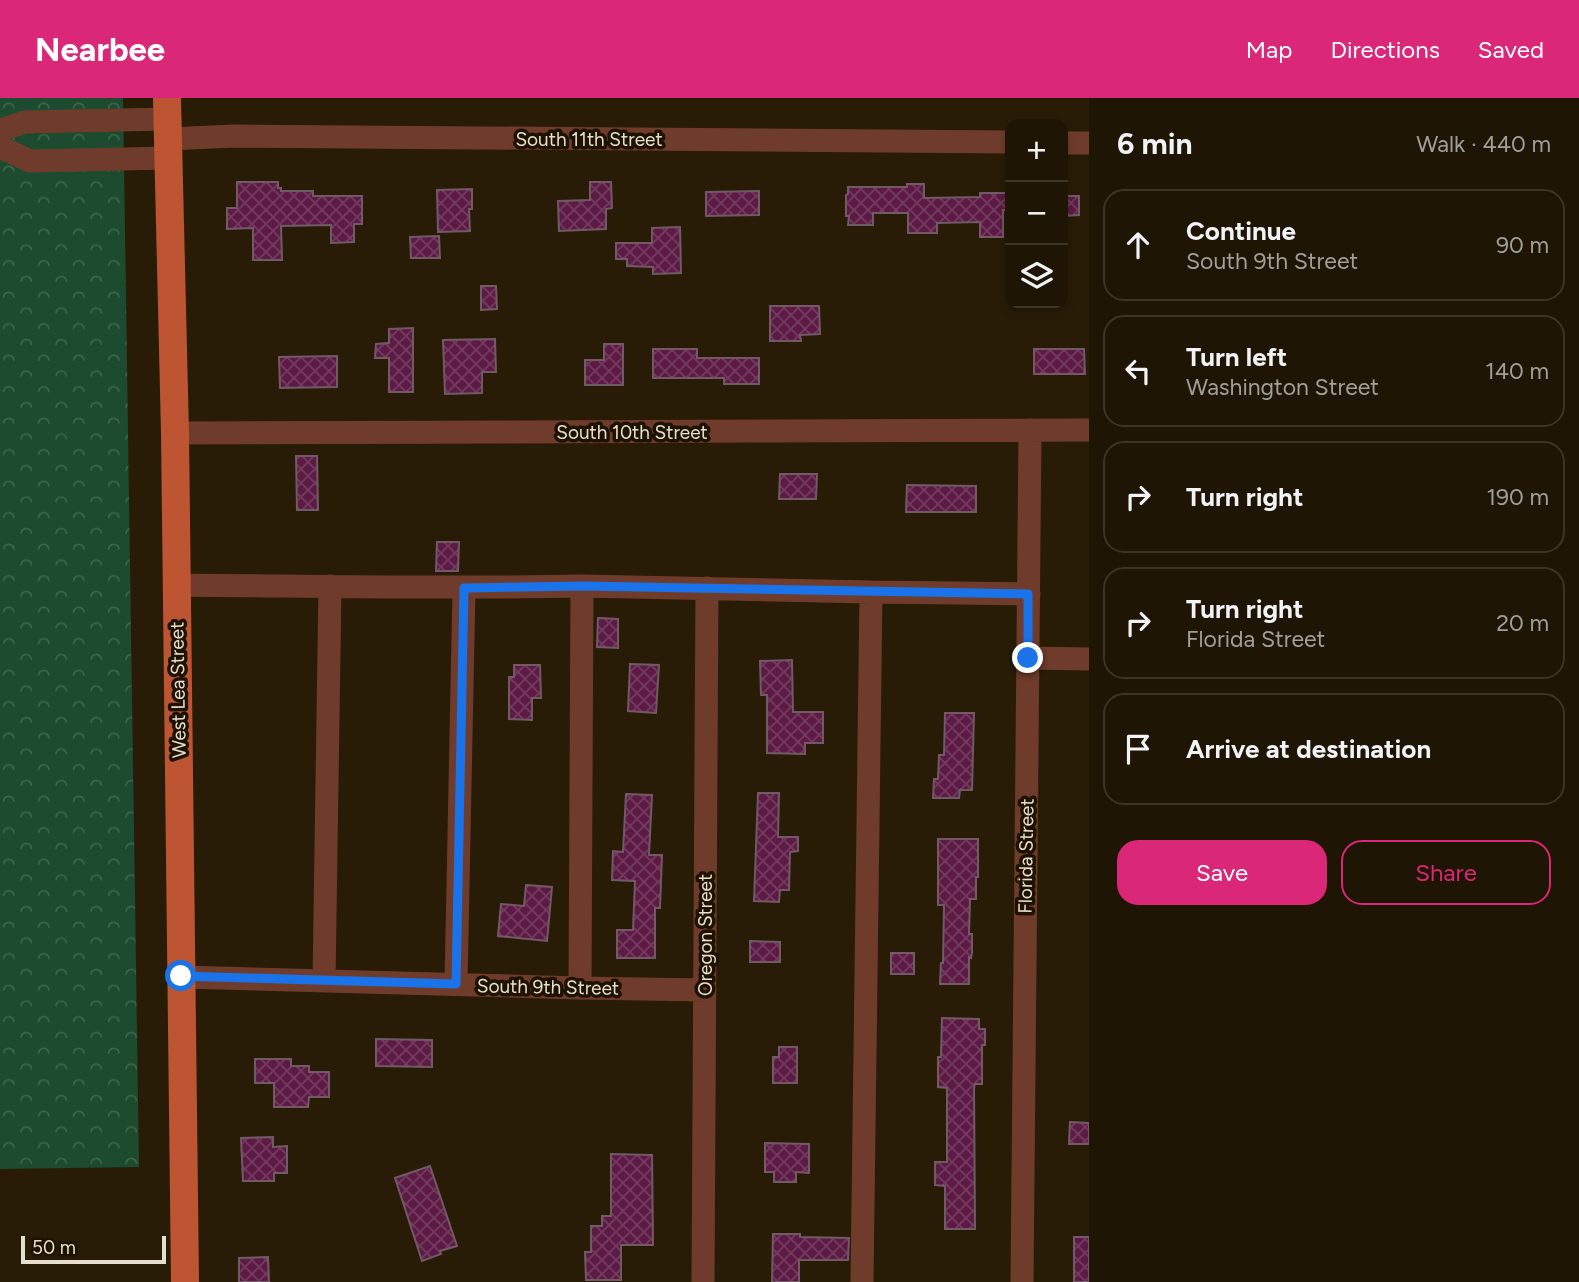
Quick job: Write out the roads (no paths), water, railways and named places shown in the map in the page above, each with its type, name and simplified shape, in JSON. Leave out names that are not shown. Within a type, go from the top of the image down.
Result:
[{"type":"main road","name":"West Lea Street","points":[[168,128],[175,433],[185,1282]]},
{"type":"street","points":[[0,130],[25,122],[168,128]]},
{"type":"street","points":[[0,147],[30,161],[168,128]]},
{"type":"street","name":"South 11th Street","points":[[168,128],[249,136],[1005,142]]},
{"type":"street","points":[[1068,143],[1089,143]]},
{"type":"street","name":"Florida Street","points":[[1022,1282],[1030,430]]},
{"type":"street","name":"South 10th Street","points":[[175,433],[1089,430]]},
{"type":"street","points":[[176,585],[464,588],[582,586],[1028,594]]},
{"type":"street","points":[[324,981],[330,586]]},
{"type":"street","points":[[580,988],[582,586]]},
{"type":"street","points":[[456,984],[464,588]]},
{"type":"street","name":"Oregon Street","points":[[703,1282],[707,588]]},
{"type":"street","points":[[862,1282],[871,592]]},
{"type":"street","points":[[1028,658],[1089,659]]},
{"type":"street","name":"South 9th Street","points":[[181,976],[705,990]]}]
